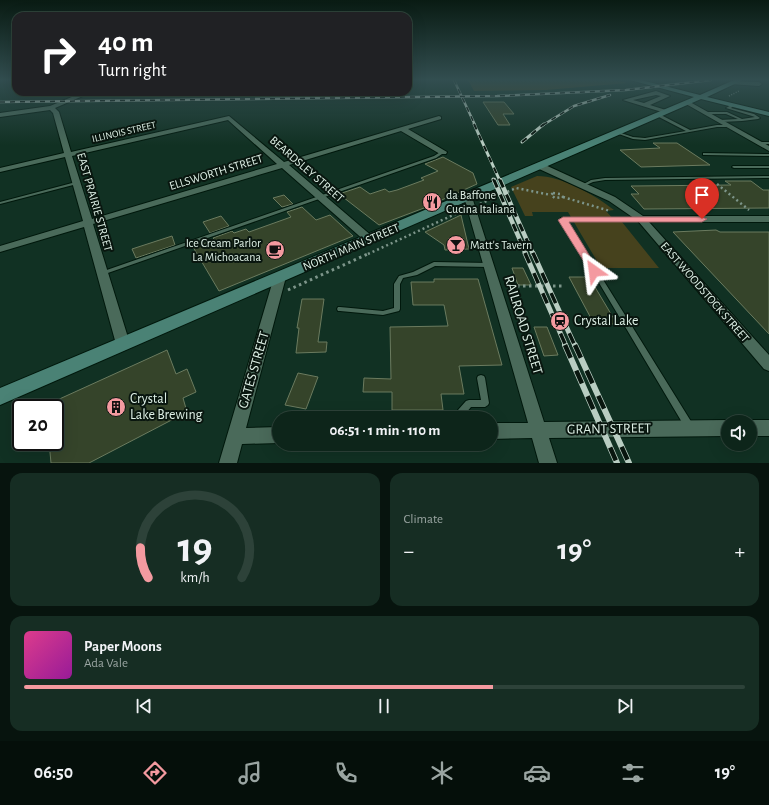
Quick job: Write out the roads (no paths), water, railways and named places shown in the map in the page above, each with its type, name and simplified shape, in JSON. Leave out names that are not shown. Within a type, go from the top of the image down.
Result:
[{"type":"street","points":[[0,115],[51,108],[66,102]]},
{"type":"street","points":[[632,102],[667,112]]},
{"type":"street","points":[[645,105],[653,102]]},
{"type":"street","name":"NORTH MAIN STREET","points":[[0,397],[369,239],[470,202],[540,166],[691,102]]},
{"type":"street","points":[[719,102],[752,112],[769,114]]},
{"type":"street","points":[[688,103],[769,149]]},
{"type":"street","name":"EAST PRAIRIE STREET","points":[[51,108],[56,112],[123,344]]},
{"type":"street","name":"ILLINOIS STREET","points":[[0,170],[229,118]]},
{"type":"street","name":"BEARDSLEY STREET","points":[[229,118],[369,239]]},
{"type":"street","name":"ELLSWORTH STREET","points":[[0,249],[439,118]]},
{"type":"street","points":[[402,129],[443,152]]},
{"type":"street","name":"EAST WOODSTOCK STREET","points":[[540,166],[612,199],[641,219],[769,365]]},
{"type":"street","name":"RAILROAD STREET","points":[[470,202],[548,463]]},
{"type":"street","points":[[641,219],[769,219]]},
{"type":"street","name":"GATES STREET","points":[[228,463],[280,277]]},
{"type":"street","name":"GRANT STREET","points":[[498,431],[721,428]]},
{"type":"street","points":[[757,428],[769,428]]},
{"type":"street","points":[[236,436],[272,435]]},
{"type":"lane","points":[[705,113],[727,112],[742,120]]},
{"type":"lane","points":[[720,121],[758,118],[752,112]]},
{"type":"lane","points":[[658,116],[690,131]]},
{"type":"lane","points":[[618,133],[645,140],[718,126],[729,126]]},
{"type":"lane","points":[[759,143],[769,143]]},
{"type":"lane","points":[[103,273],[436,157],[443,152]]},
{"type":"lane","points":[[704,154],[769,155]]},
{"type":"lane","points":[[734,167],[769,167]]},
{"type":"lane","points":[[584,185],[592,181],[605,178],[769,177]]},
{"type":"lane","points":[[0,203],[76,183]]},
{"type":"lane","points":[[641,219],[563,220],[690,428]]},
{"type":"lane","points":[[340,308],[383,313],[397,309],[396,284],[401,277],[415,274],[434,264],[489,265]]},
{"type":"lane","points":[[463,411],[469,404],[485,403],[481,378]]},
{"type":"railway","points":[[0,102],[33,102]]},
{"type":"railway","points":[[464,102],[475,125]]},
{"type":"railway","points":[[543,125],[574,106],[588,102]]},
{"type":"railway","points":[[474,124],[500,181]]},
{"type":"railway","points":[[522,142],[544,124]]},
{"type":"railway","points":[[494,180],[526,254]]},
{"type":"railway","points":[[500,180],[533,254]]},
{"type":"railway","points":[[525,253],[566,346]]},
{"type":"railway","points":[[533,253],[575,346]]},
{"type":"railway","points":[[565,345],[617,463]]},
{"type":"railway","points":[[575,345],[629,463]]},
{"type":"place","name":"da Baffone Cucina Italiana","points":[[432,202]]},
{"type":"place","name":"Matt's Tavern","points":[[456,245]]},
{"type":"place","name":"Ice Cream Parlor La Michoacana","points":[[275,250]]},
{"type":"place","name":"Crystal Lake","points":[[560,321]]},
{"type":"place","name":"Crystal Lake Brewing","points":[[116,407]]}]
